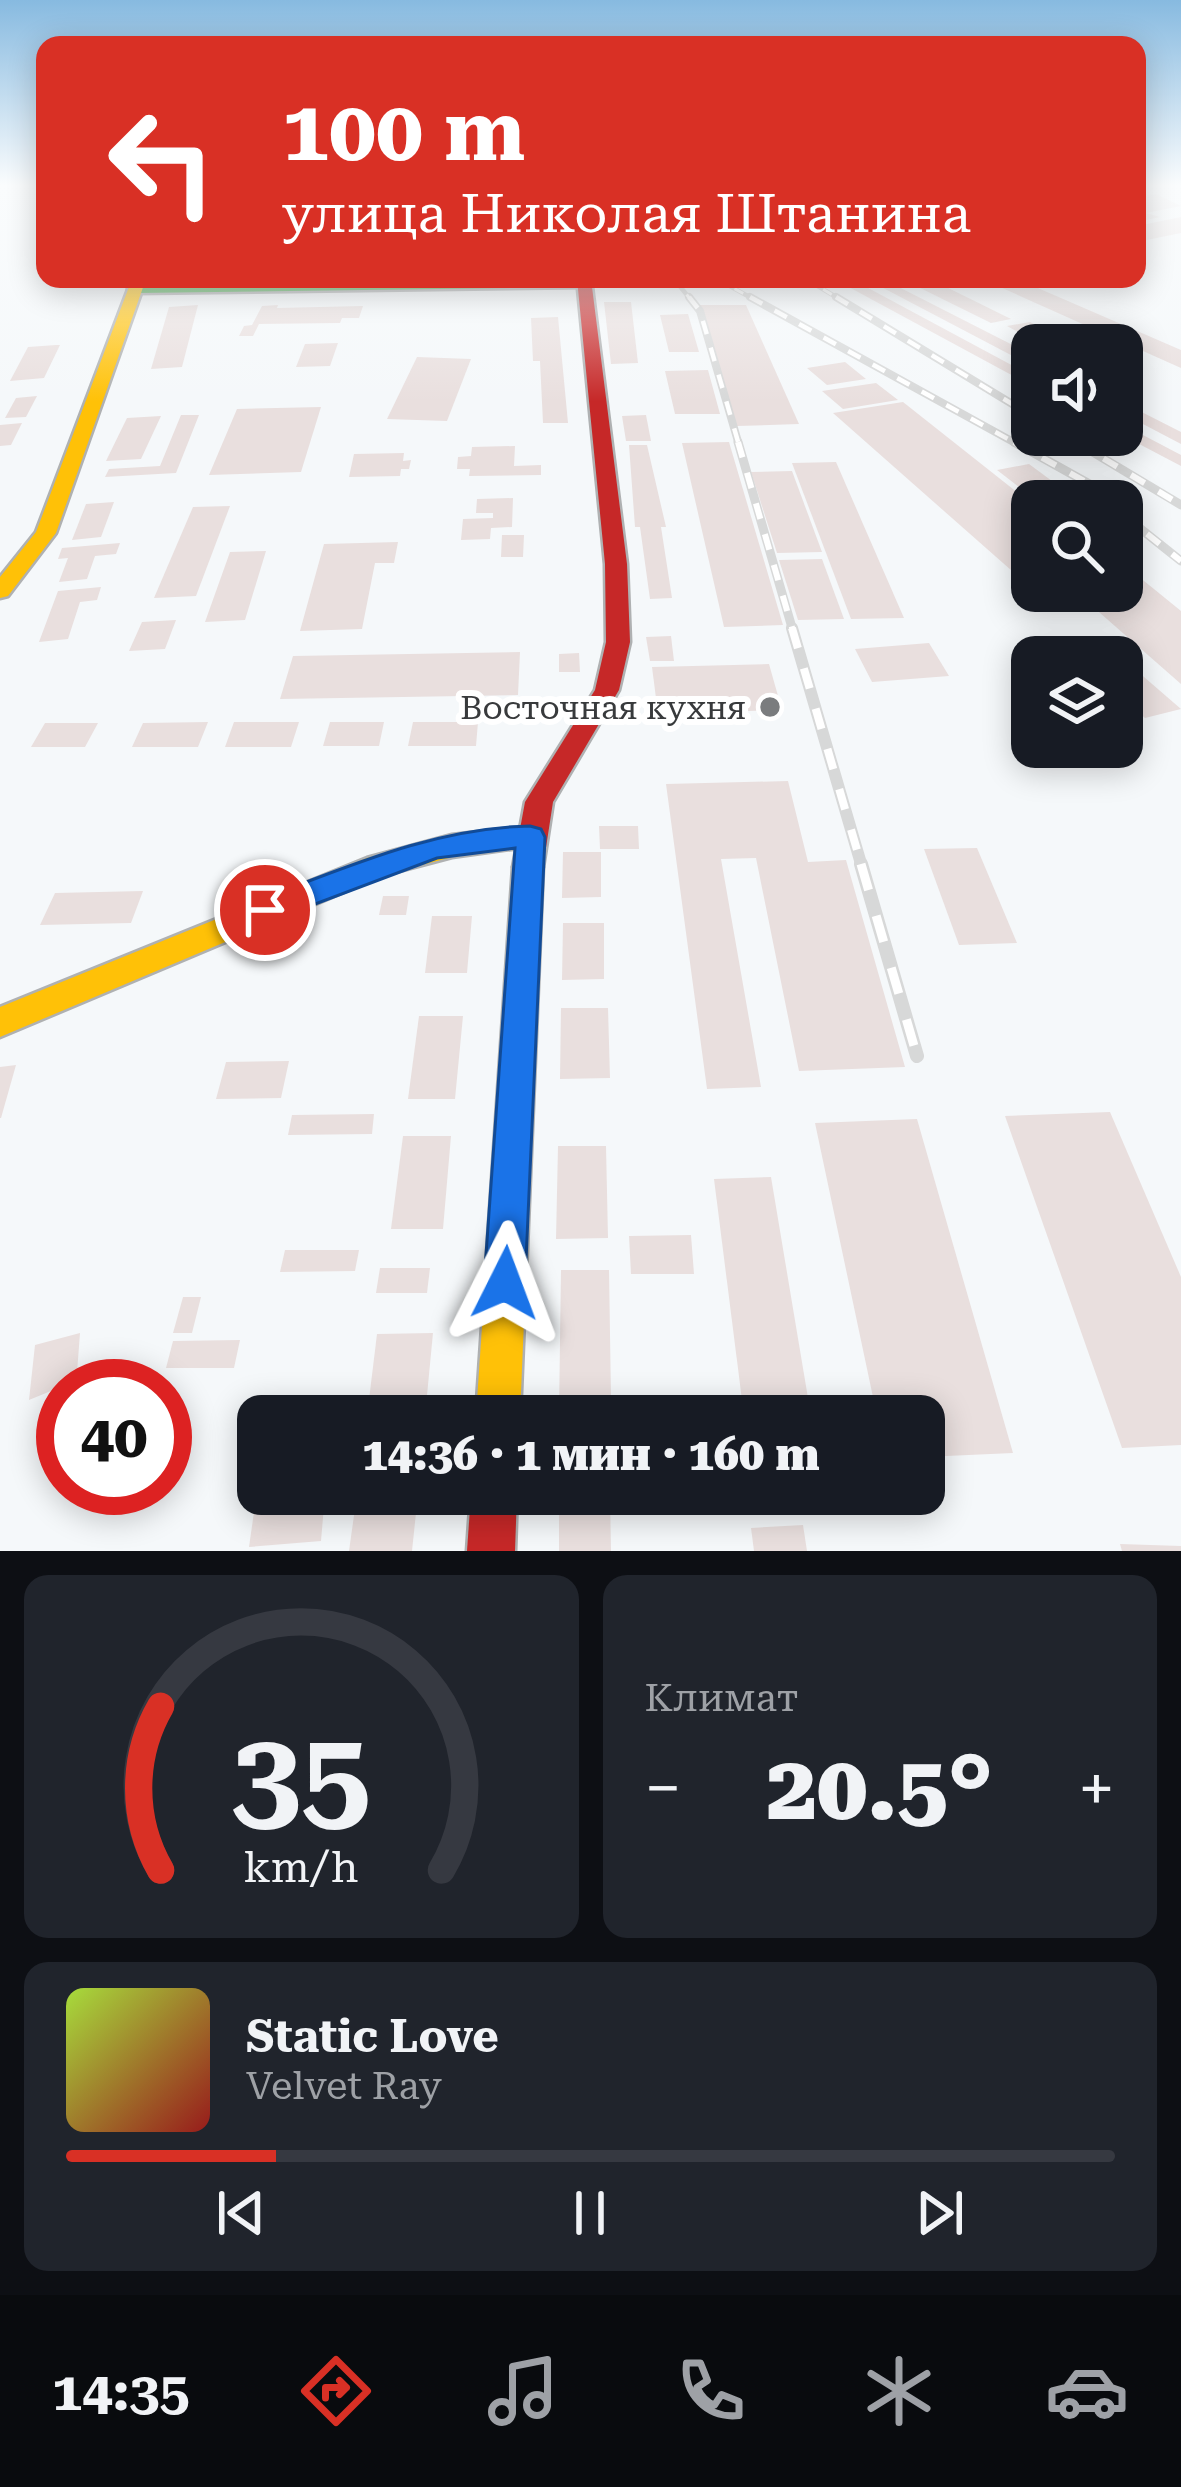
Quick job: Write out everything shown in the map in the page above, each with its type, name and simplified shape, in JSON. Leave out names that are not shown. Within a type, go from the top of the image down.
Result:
[{"type":"street","points":[[0,591],[46,533],[136,288]]},
{"type":"street","points":[[499,1395],[530,837],[539,802],[607,691],[618,642],[616,564],[585,288]]},
{"type":"street","points":[[0,1022],[303,895],[434,848],[487,838],[530,837]]},
{"type":"street","points":[[491,1551],[493,1515]]},
{"type":"building","points":[[851,288],[868,288],[1011,365],[1011,375]]},
{"type":"building","points":[[883,288],[901,288],[1011,344],[1011,355]]},
{"type":"building","points":[[920,288],[948,288],[1011,319],[991,323]]},
{"type":"building","points":[[1002,288],[1038,288],[1121,324],[1083,324]]},
{"type":"building","points":[[604,302],[631,302],[638,363],[611,364]]},
{"type":"building","points":[[198,305],[182,367],[151,369],[169,307]]},
{"type":"building","points":[[699,305],[746,305],[799,424],[737,426]]},
{"type":"building","points":[[262,306],[363,306],[359,318],[342,318],[340,323],[259,324],[253,336],[239,336],[244,326],[252,325]]},
{"type":"building","points":[[688,314],[699,352],[669,352],[660,315]]},
{"type":"building","points":[[558,317],[568,423],[543,423],[540,361],[533,361],[531,318]]},
{"type":"building","points":[[1143,334],[1181,350],[1181,368],[1143,351]]},
{"type":"building","points":[[338,343],[330,366],[296,367],[305,344]]},
{"type":"building","points":[[60,345],[44,378],[10,381],[28,347]]},
{"type":"building","points":[[417,357],[471,359],[447,421],[387,419]]},
{"type":"building","points":[[845,362],[866,379],[827,385],[807,368]]},
{"type":"building","points":[[708,370],[720,414],[675,414],[665,371]]},
{"type":"building","points":[[876,383],[898,400],[843,409],[822,391]]},
{"type":"building","points":[[37,396],[26,417],[5,418],[16,398]]},
{"type":"building","points":[[903,402],[1011,487],[1011,570],[833,413]]},
{"type":"building","points":[[321,407],[301,472],[209,475],[237,409]]},
{"type":"building","points":[[1143,413],[1181,432],[1181,444],[1143,424]]},
{"type":"building","points":[[181,415],[199,415],[176,473],[105,477],[109,469],[160,466]]},
{"type":"building","points":[[646,415],[651,441],[626,441],[622,416]]},
{"type":"building","points":[[161,416],[141,459],[106,461],[127,418]]},
{"type":"building","points":[[22,423],[11,445],[0,446],[0,425]]},
{"type":"building","points":[[1143,435],[1181,455],[1181,466],[1143,446]]},
{"type":"building","points":[[729,442],[783,625],[724,627],[682,443]]},
{"type":"building","points":[[629,445],[647,445],[666,527],[661,527],[672,598],[650,599],[640,527],[635,527]]},
{"type":"building","points":[[515,446],[514,466],[541,465],[541,475],[469,476],[470,469],[457,469],[458,457],[471,456],[472,447]]},
{"type":"building","points":[[404,453],[403,461],[411,460],[400,476],[349,477],[354,454]]},
{"type":"building","points":[[836,462],[904,618],[851,619],[792,463]]},
{"type":"building","points":[[1029,464],[1051,480],[1011,481],[997,470]]},
{"type":"building","points":[[792,471],[822,552],[777,553],[751,472]]},
{"type":"building","points":[[513,498],[512,527],[491,528],[490,539],[461,540],[463,519],[493,518],[493,513],[476,513],[477,499]]},
{"type":"building","points":[[114,502],[101,537],[72,540],[86,504]]},
{"type":"building","points":[[230,506],[196,596],[154,598],[193,507]]},
{"type":"building","points":[[502,535],[524,535],[523,557],[501,557]]},
{"type":"building","points":[[398,542],[394,563],[375,563],[362,629],[300,631],[324,544]]},
{"type":"building","points":[[120,543],[116,554],[95,556],[87,579],[59,582],[68,558],[58,559],[62,548]]},
{"type":"building","points":[[266,551],[245,620],[205,622],[230,552]]},
{"type":"building","points":[[822,559],[844,619],[798,620],[779,560]]},
{"type":"building","points":[[1143,580],[1181,611],[1181,684],[1143,651],[1143,636],[1126,636],[1099,612],[1143,612]]},
{"type":"building","points":[[101,587],[97,600],[80,602],[68,639],[39,642],[58,591]]},
{"type":"building","points":[[176,620],[165,649],[129,651],[142,622]]},
{"type":"building","points":[[671,636],[674,661],[650,661],[646,637]]},
{"type":"building","points":[[929,643],[949,676],[872,682],[855,649]]},
{"type":"building","points":[[520,652],[518,695],[280,699],[293,656]]},
{"type":"building","points":[[579,653],[580,672],[559,672],[559,654]]},
{"type":"building","points":[[769,664],[782,710],[658,714],[652,667]]},
{"type":"building","points":[[1143,676],[1181,709],[1143,716]]},
{"type":"building","points":[[208,722],[198,747],[132,747],[143,723]]},
{"type":"building","points":[[234,722],[299,722],[291,747],[225,747]]},
{"type":"building","points":[[330,722],[384,722],[379,746],[323,746]]},
{"type":"building","points":[[413,722],[478,722],[476,746],[408,746]]},
{"type":"building","points":[[45,723],[98,723],[85,747],[31,747]]},
{"type":"building","points":[[788,781],[808,862],[846,860],[905,1067],[799,1071],[756,858],[721,859],[761,1087],[707,1089],[666,784]]},
{"type":"building","points":[[599,826],[638,826],[639,849],[600,849]]},
{"type":"building","points":[[977,848],[1017,943],[959,945],[924,849]]},
{"type":"building","points":[[563,852],[601,852],[601,897],[562,898]]},
{"type":"building","points":[[143,891],[131,923],[40,925],[55,893]]},
{"type":"building","points":[[383,896],[409,896],[406,915],[379,915]]},
{"type":"building","points":[[432,916],[472,916],[467,973],[425,973]]},
{"type":"building","points":[[563,923],[604,923],[604,979],[562,980]]},
{"type":"building","points":[[561,1008],[608,1008],[610,1078],[560,1079]]},
{"type":"building","points":[[419,1016],[463,1016],[455,1099],[408,1099]]},
{"type":"building","points":[[289,1061],[281,1098],[216,1099],[226,1062]]},
{"type":"building","points":[[16,1065],[1,1118],[0,1118],[0,1067]]},
{"type":"building","points":[[1110,1112],[1181,1277],[1181,1445],[1122,1448],[1005,1116]]},
{"type":"building","points":[[374,1114],[372,1134],[288,1135],[292,1115]]},
{"type":"building","points":[[917,1119],[1013,1453],[945,1456],[945,1395],[873,1395],[815,1123]]},
{"type":"building","points":[[403,1136],[451,1136],[443,1229],[391,1229]]},
{"type":"building","points":[[558,1146],[606,1146],[608,1238],[556,1239]]},
{"type":"building","points":[[771,1177],[807,1395],[741,1395],[714,1179]]},
{"type":"building","points":[[691,1235],[694,1274],[631,1274],[629,1236]]},
{"type":"building","points":[[285,1250],[359,1250],[355,1271],[280,1272]]},
{"type":"building","points":[[380,1268],[430,1268],[427,1293],[376,1293]]},
{"type":"building","points":[[561,1270],[609,1270],[611,1395],[559,1395]]},
{"type":"building","points":[[183,1297],[201,1297],[192,1333],[173,1333]]},
{"type":"building","points":[[80,1333],[78,1359],[36,1359],[36,1397],[29,1400],[35,1345]]},
{"type":"building","points":[[433,1333],[427,1395],[370,1395],[377,1334]]},
{"type":"building","points":[[240,1340],[234,1368],[192,1368],[192,1359],[168,1359],[173,1341]]},
{"type":"building","points":[[254,1515],[323,1515],[321,1541],[249,1547]]},
{"type":"building","points":[[354,1515],[416,1515],[412,1551],[349,1551]]},
{"type":"building","points":[[559,1515],[610,1515],[611,1551],[559,1551]]},
{"type":"building","points":[[803,1525],[807,1551],[754,1551],[751,1528]]},
{"type":"building","points":[[1120,1544],[1181,1546],[1181,1551],[1122,1551]]},
{"type":"railway","points":[[681,288],[691,300]]},
{"type":"railway","points":[[733,288],[755,300]]},
{"type":"railway","points":[[821,288],[836,297]]},
{"type":"railway","points":[[689,297],[700,311],[739,445]]},
{"type":"railway","points":[[750,297],[1011,441]]},
{"type":"railway","points":[[836,297],[841,300]]},
{"type":"railway","points":[[836,297],[1011,403]]},
{"type":"railway","points":[[738,442],[793,631]]},
{"type":"railway","points":[[1039,456],[1082,480]]},
{"type":"railway","points":[[1099,456],[1181,505]]},
{"type":"railway","points":[[1143,531],[1181,561]]},
{"type":"railway","points":[[792,628],[862,867]]},
{"type":"railway","points":[[861,864],[917,1056]]},
{"type":"traffic: fast","points":[[135,289],[210,288]]},
{"type":"traffic: slow","points":[[0,591],[46,533],[136,288]]},
{"type":"traffic: slow","points":[[0,1022],[377,866],[452,846],[530,837]]},
{"type":"traffic: slow","points":[[499,1395],[528,867]]},
{"type":"traffic: jam","points":[[528,867],[539,802],[607,690],[618,642],[616,564],[585,288]]},
{"type":"traffic: jam","points":[[491,1551],[493,1515]]},
{"type":"place","name":"Восточная кухня","points":[[770,707]]},
{"type":"route","points":[[265,910],[434,848],[487,838],[530,837],[505,1283]]}]
